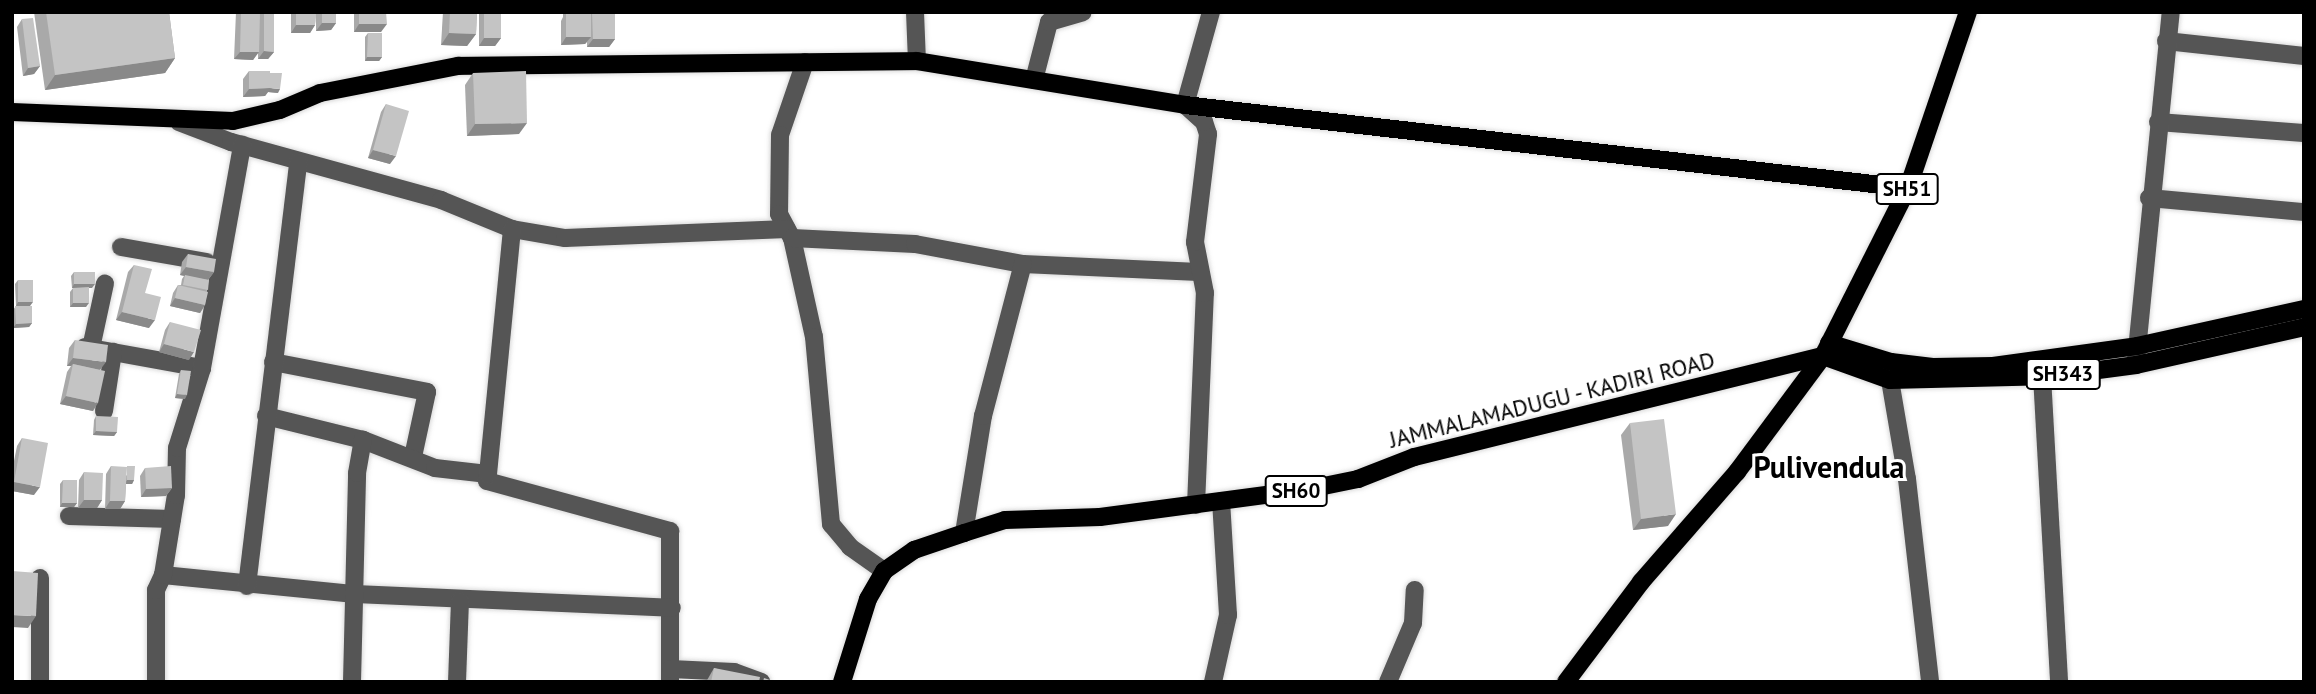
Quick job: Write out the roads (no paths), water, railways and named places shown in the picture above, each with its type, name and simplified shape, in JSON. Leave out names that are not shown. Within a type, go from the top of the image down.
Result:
[{"type":"main road","name":"SH51","points":[[1826,350],[1908,188],[1968,12]]},
{"type":"main road","points":[[12,112],[179,122],[233,121],[280,110],[320,93],[458,66],[917,61],[1185,105],[1908,188]]},
{"type":"main road","name":"SH343","points":[[1826,350],[1933,367],[1993,366],[2137,356],[2304,309]]},
{"type":"main road","name":"SH343","points":[[1826,350],[1890,380],[2042,376],[2137,356],[2304,327]]},
{"type":"main road","points":[[1566,682],[1641,582],[1737,472],[1826,350]]},
{"type":"main road","name":"JAMMALAMADUGU - KADIRI ROAD","points":[[842,682],[868,599],[884,571],[914,550],[964,533],[1005,520],[1100,517],[1196,505],[1358,479],[1414,457],[1826,350]]},
{"type":"street","points":[[915,12],[917,61]]},
{"type":"street","points":[[1034,80],[1049,22],[1083,12]]},
{"type":"street","points":[[1196,505],[1205,293],[1195,242],[1208,134],[1204,122],[1185,105],[1211,12]]},
{"type":"street","points":[[2137,356],[2150,198],[2171,12]]},
{"type":"street","points":[[2166,41],[2304,56]]},
{"type":"street","points":[[805,62],[780,135],[779,214],[789,233],[814,337],[831,524],[850,547],[884,571]]},
{"type":"street","points":[[179,122],[298,162],[441,200],[512,229],[565,237],[789,233],[915,244],[1023,264],[1199,272]]},
{"type":"street","points":[[2158,122],[2304,133]]},
{"type":"street","points":[[156,682],[156,590],[163,575],[172,519],[177,448],[202,368],[242,145]]},
{"type":"street","points":[[247,586],[298,162]]},
{"type":"street","points":[[2150,198],[2304,212]]},
{"type":"street","points":[[512,229],[487,481],[670,531],[670,676],[734,672],[761,682]]},
{"type":"street","points":[[121,247],[220,265]]},
{"type":"street","points":[[964,533],[983,416],[1023,264]]},
{"type":"street","points":[[105,283],[83,347],[202,368]]},
{"type":"street","points":[[104,411],[113,352]]},
{"type":"street","points":[[273,362],[426,392],[413,457]]},
{"type":"street","points":[[2042,376],[2059,682]]},
{"type":"street","points":[[1890,380],[1907,479],[1930,682]]},
{"type":"street","points":[[266,416],[363,440],[413,457],[435,468],[488,474]]},
{"type":"street","points":[[352,682],[358,473],[363,440]]},
{"type":"street","points":[[1213,682],[1228,615],[1221,501]]},
{"type":"street","points":[[69,516],[172,519]]},
{"type":"street","points":[[163,575],[247,586],[460,601],[672,608]]},
{"type":"street","points":[[40,578],[40,682]]},
{"type":"street","points":[[1388,682],[1413,623],[1415,590]]},
{"type":"street","points":[[457,682],[460,601]]},
{"type":"district","name":"Pulivendula","points":[[1829,467]]}]
